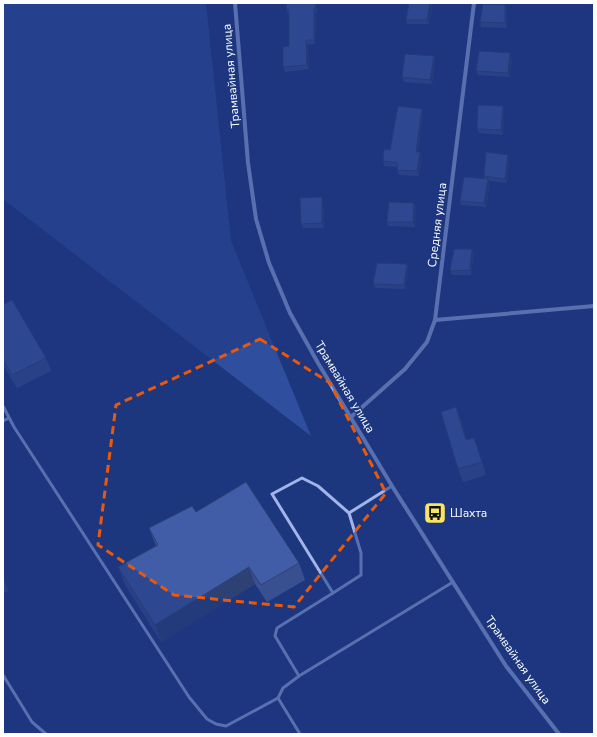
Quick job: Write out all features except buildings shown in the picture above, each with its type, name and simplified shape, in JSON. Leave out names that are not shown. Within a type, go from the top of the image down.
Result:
[{"type":"street","name":"Трамвайная улица","points":[[235,3],[248,163],[256,220],[269,263],[290,313],[318,363],[392,486],[506,666],[559,734]]},
{"type":"street","name":"Средняя улица","points":[[351,417],[405,369],[427,342],[435,320],[474,3]]},
{"type":"street","points":[[435,320],[594,306]]},
{"type":"lane","points":[[3,406],[18,434],[189,697],[206,719],[216,724],[226,726],[278,698],[283,688],[300,676],[453,582]]},
{"type":"lane","points":[[3,421],[9,418]]},
{"type":"lane","points":[[300,676],[275,636],[277,628],[333,593],[361,575],[361,553],[349,513],[318,486],[302,478],[272,494],[333,593]]},
{"type":"lane","points":[[349,513],[392,486]]},
{"type":"lane","points":[[3,675],[32,722],[46,734]]},
{"type":"lane","points":[[278,698],[300,734]]},
{"type":"highlighted area","points":[[260,339],[330,383],[386,493],[294,607],[174,595],[98,545],[116,405]]},
{"type":"shaded area","points":[[3,3],[206,3],[231,241],[311,436],[3,199]]},
{"type":"place","name":"Шахта","points":[[435,513]]}]
